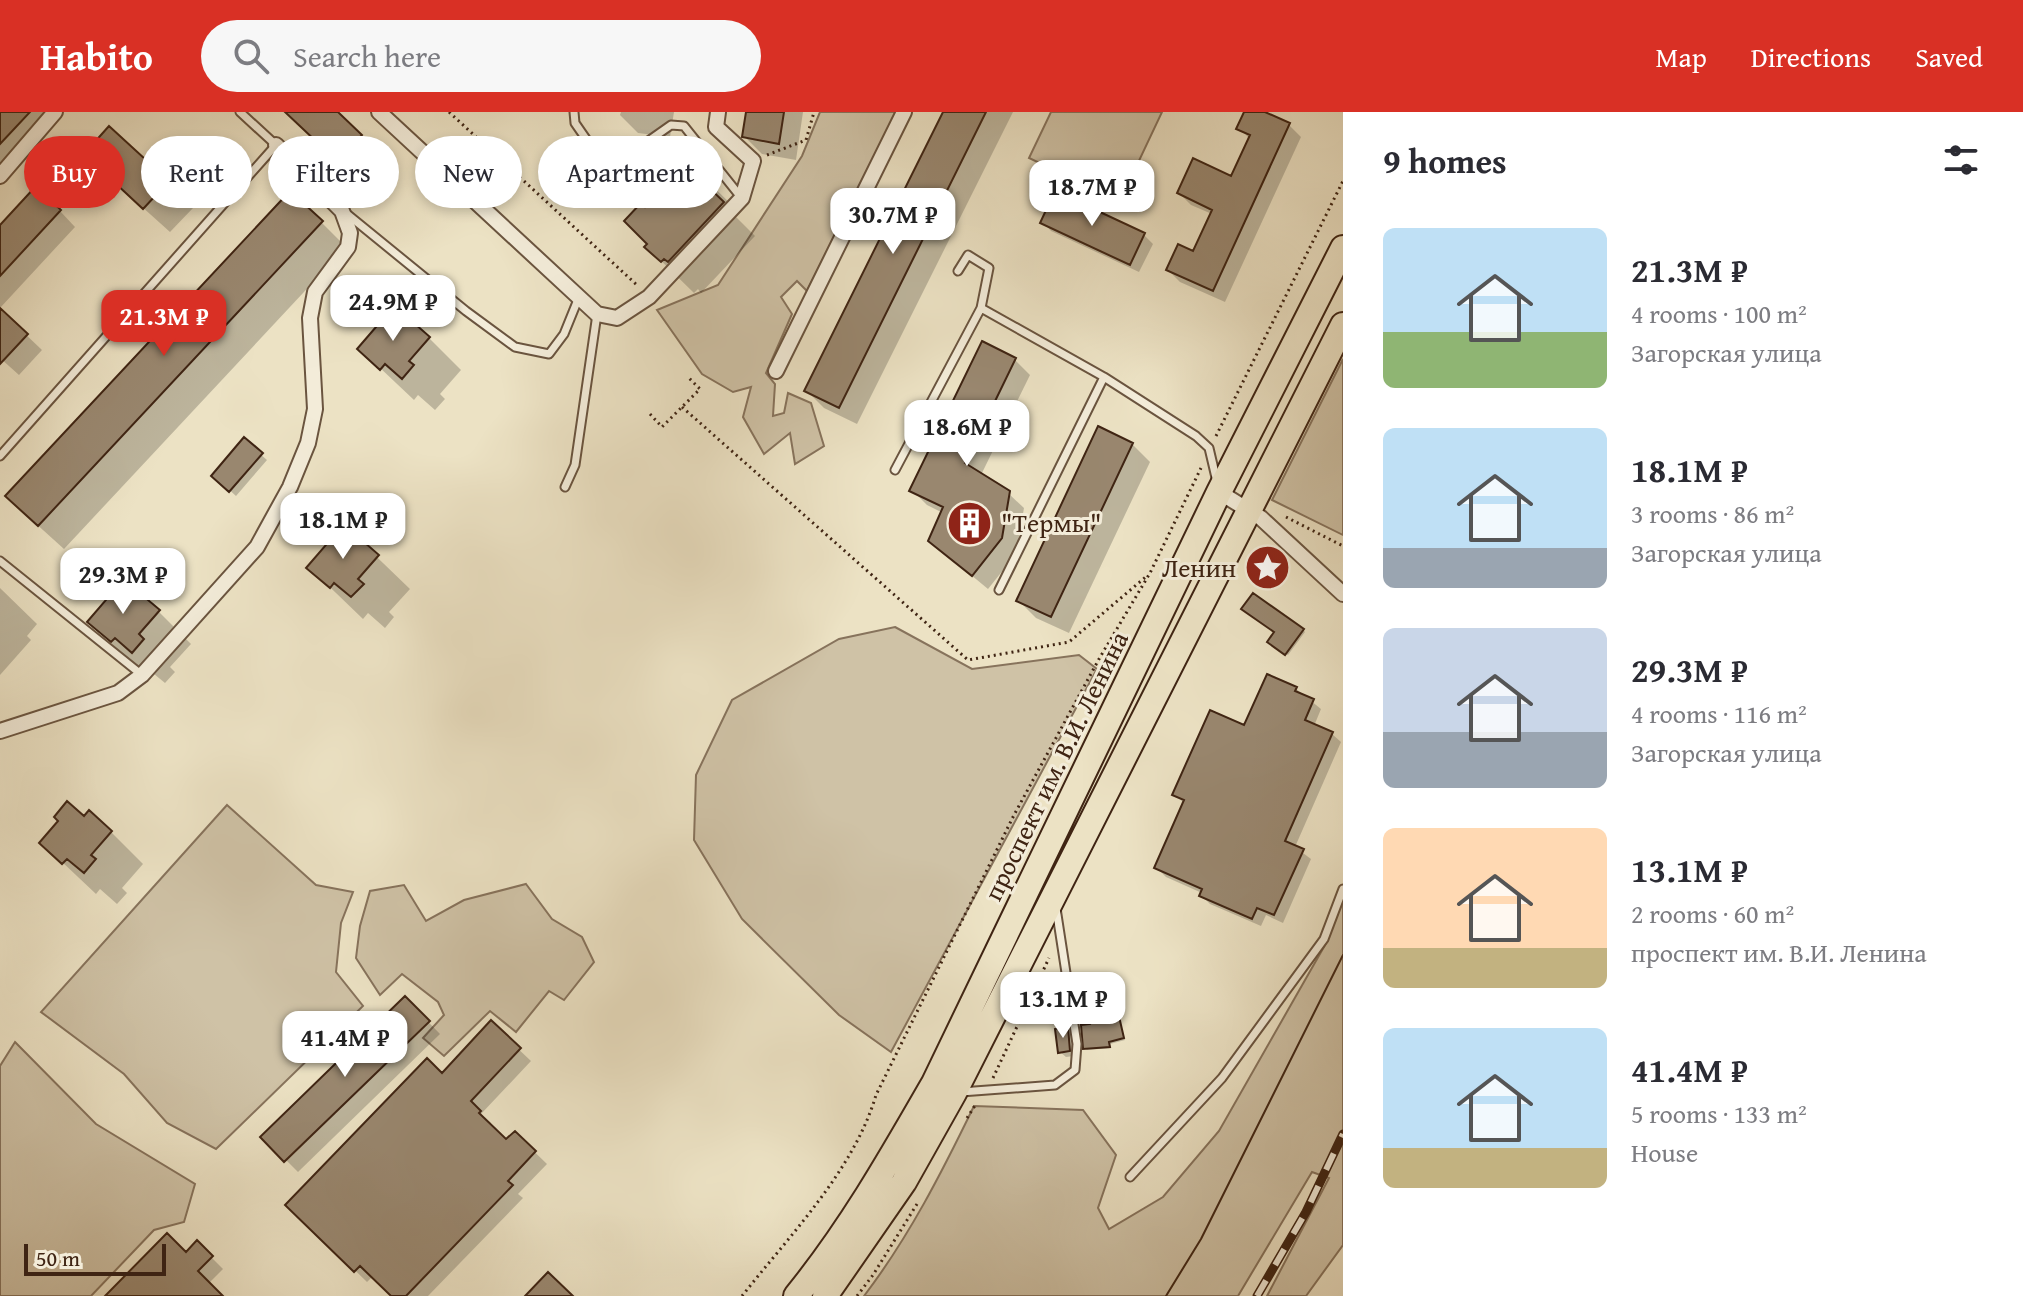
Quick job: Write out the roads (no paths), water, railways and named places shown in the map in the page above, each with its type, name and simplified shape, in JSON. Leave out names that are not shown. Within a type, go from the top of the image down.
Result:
[{"type":"main road","name":"проспект им. В.И. Ленина","points":[[796,1296],[815,1274],[883,1172],[934,1083],[1219,492],[1343,248]]},
{"type":"main road","points":[[825,1296],[904,1182],[954,1093],[1343,325]]},
{"type":"street","points":[[0,176],[55,112]]},
{"type":"street","points":[[379,112],[597,314],[617,318],[649,297],[742,198],[753,161],[716,127],[718,112]]},
{"type":"street","points":[[776,371],[904,112]]},
{"type":"street","points":[[0,731],[118,693],[142,675],[257,547],[290,487],[308,443],[315,409],[310,318],[315,292],[348,247],[350,233],[339,208]]},
{"type":"street","points":[[1219,492],[1251,510],[1343,594]]},
{"type":"lane","points":[[240,112],[268,138]]},
{"type":"lane","points":[[574,112],[575,123],[602,162],[617,163],[671,125],[684,126],[742,198]]},
{"type":"lane","points":[[0,456],[268,154]]},
{"type":"lane","points":[[342,211],[515,347],[549,354],[564,334],[579,297]]},
{"type":"lane","points":[[895,470],[981,308],[989,268],[968,255],[958,271]]},
{"type":"lane","points":[[981,308],[1104,377],[1196,436],[1209,448],[1219,492]]},
{"type":"lane","points":[[565,487],[575,465],[597,314]]},
{"type":"lane","points":[[999,590],[1104,377]]},
{"type":"lane","points":[[0,561],[142,675]]},
{"type":"lane","points":[[1130,1177],[1222,1078],[1324,939],[1343,889]]},
{"type":"lane","points":[[954,1093],[1055,1085],[1075,1070],[1077,1044],[1054,896]]},
{"type":"tram line","points":[[1166,1296],[1201,1239],[1343,955]]},
{"type":"railway","points":[[1257,1296],[1306,1212],[1343,1134]]},
{"type":"place","name":"\"Термы\"","points":[[970,523]]},
{"type":"place","name":"Ленин","points":[[1267,568]]}]
